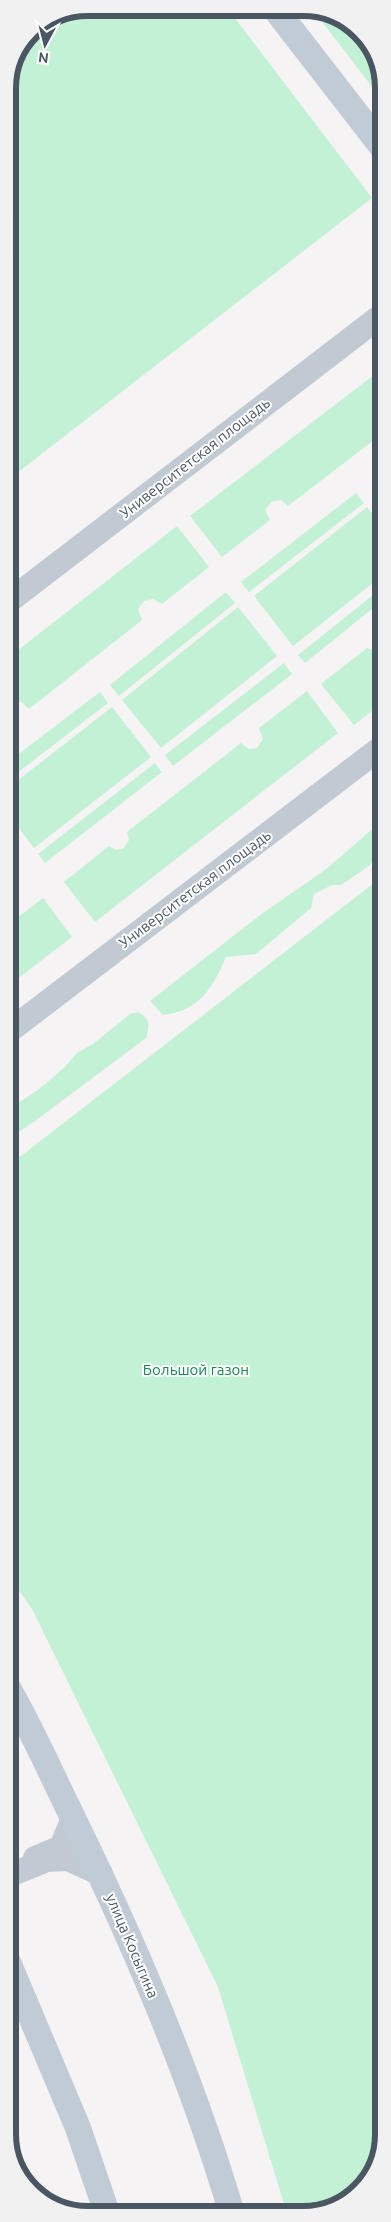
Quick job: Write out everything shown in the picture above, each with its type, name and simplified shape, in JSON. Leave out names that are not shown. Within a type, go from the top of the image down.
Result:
[{"type":"main road","points":[[281,16],[375,138]]},
{"type":"main road","name":"улица Косыгина","points":[[16,1702],[35,1736],[101,1874],[176,2049],[229,2206]]},
{"type":"main road","points":[[16,1981],[78,2128],[105,2206]]},
{"type":"street","name":"Университетская площадь","points":[[16,596],[375,320]]},
{"type":"street","name":"Университетская площадь","points":[[16,1026],[375,752]]},
{"type":"street","points":[[16,1866],[61,1847],[73,1818]]},
{"type":"street","points":[[16,1873],[47,1860],[68,1859],[101,1874]]},
{"type":"green space","points":[[88,16],[233,16],[372,198],[16,474],[16,83],[19,69],[28,48],[48,28],[74,18]]},
{"type":"green space","points":[[320,19],[347,31],[363,48],[372,69],[375,91]]},
{"type":"green space","points":[[375,374],[375,439],[288,506],[281,500],[271,502],[265,510],[270,520],[222,557],[190,516]]},
{"type":"green space","points":[[356,493],[364,503],[249,592],[241,582]]},
{"type":"green space","points":[[367,507],[375,517],[375,581],[293,646],[254,596]]},
{"type":"green space","points":[[177,526],[209,567],[162,604],[153,599],[144,601],[138,609],[142,620],[29,709],[22,702],[16,703],[16,652]]},
{"type":"green space","points":[[226,592],[235,603],[119,696],[110,685]]},
{"type":"green space","points":[[375,593],[375,606],[305,663],[298,655]]},
{"type":"green space","points":[[238,607],[277,656],[161,748],[122,700]]},
{"type":"green space","points":[[367,648],[375,652],[375,708],[354,725],[321,684]]},
{"type":"green space","points":[[284,663],[292,674],[173,766],[165,755]]},
{"type":"green space","points":[[307,691],[338,733],[95,922],[64,882],[109,846],[116,850],[124,848],[129,840],[127,832],[241,743],[249,749],[257,748],[263,739],[259,728]]},
{"type":"green space","points":[[100,692],[108,703],[16,774],[16,756]]},
{"type":"green space","points":[[112,707],[151,757],[34,848],[16,824],[16,782]]},
{"type":"green space","points":[[155,763],[162,772],[45,863],[38,854]]},
{"type":"green space","points":[[375,827],[375,858],[369,866],[341,885],[332,885],[314,894],[311,908],[256,954],[226,957],[216,978],[204,996],[196,1003],[176,1013],[163,1015],[150,1001],[260,915],[325,870]]},
{"type":"green space","name":"Большой газон","points":[[375,882],[375,2134],[373,2148],[365,2170],[347,2191],[326,2202],[303,2206],[285,2206],[218,1987],[32,1609],[16,1586],[16,1160]]},
{"type":"green space","points":[[43,898],[72,937],[16,980],[16,919]]},
{"type":"green space","points":[[138,1012],[147,1020],[146,1038],[16,1134],[16,1105],[39,1089],[64,1068],[77,1053],[93,1044],[130,1014]]}]
